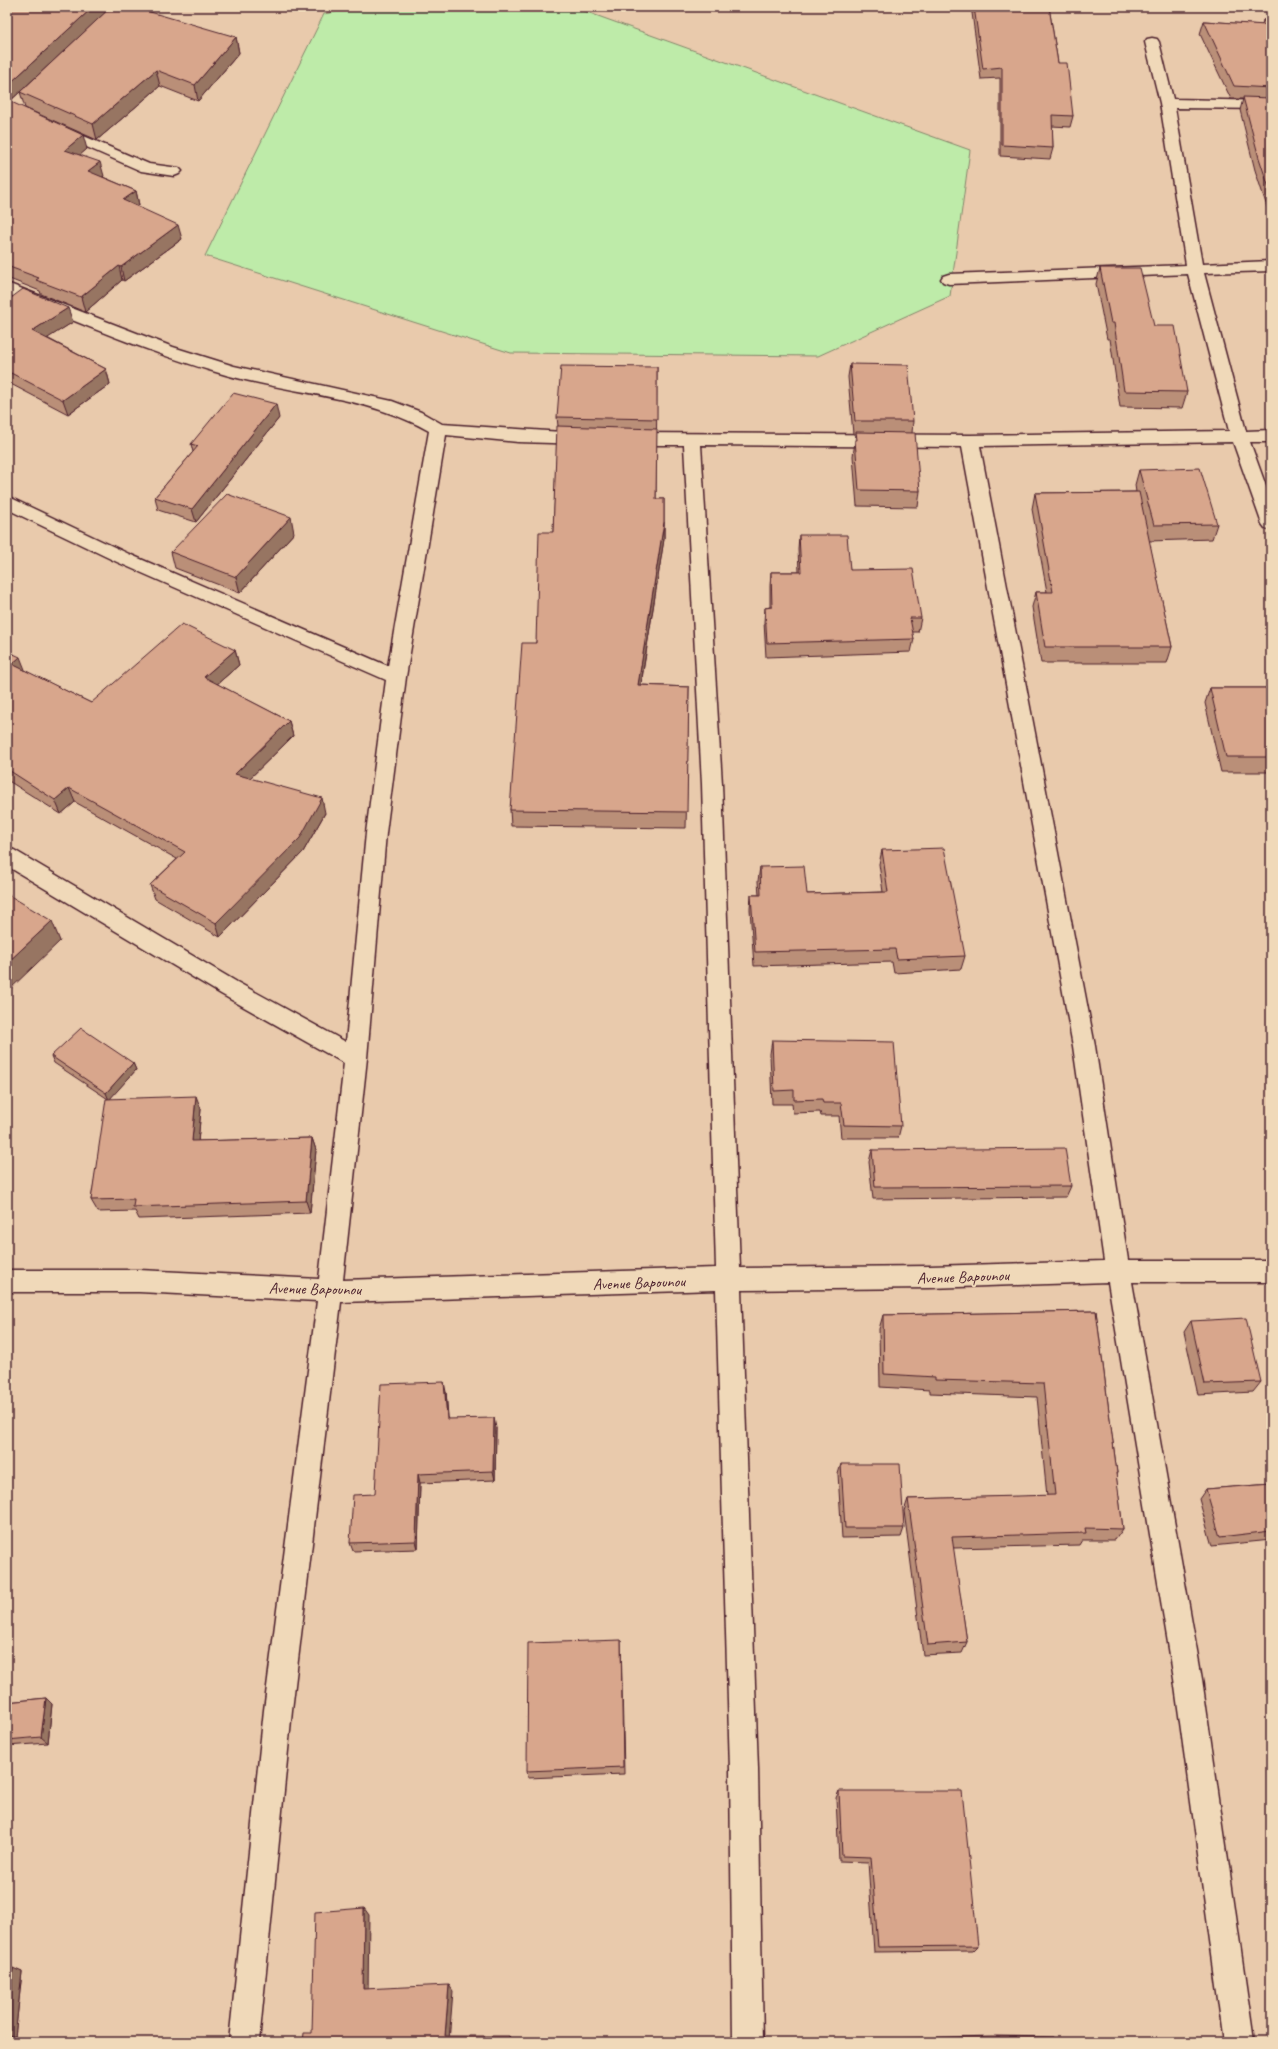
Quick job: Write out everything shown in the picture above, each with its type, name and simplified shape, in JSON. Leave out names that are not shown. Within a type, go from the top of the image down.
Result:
[{"type":"street","points":[[1152,42],[1167,103],[1195,269],[1239,436],[1271,524]]},
{"type":"street","points":[[10,108],[24,99]]},
{"type":"street","points":[[1167,103],[1271,105]]},
{"type":"street","points":[[10,108],[146,168],[174,172]]},
{"type":"street","points":[[949,278],[1271,266]]},
{"type":"street","points":[[7,288],[167,351],[231,372],[386,405],[415,416],[438,429],[518,436],[692,440],[970,441],[1271,436]]},
{"type":"street","points":[[244,2042],[278,1710],[330,1291],[356,1058],[376,833],[396,677],[438,429]]},
{"type":"street","points":[[692,440],[712,784],[727,1279],[744,1761],[748,2042]]},
{"type":"street","points":[[970,441],[988,544],[1084,1046],[1118,1271],[1188,1679],[1239,2042]]},
{"type":"street","points":[[7,502],[123,558],[396,677]]},
{"type":"street","points":[[7,856],[229,988],[356,1058]]},
{"type":"street","name":"Avenue Bapounou","points":[[7,1281],[139,1281],[330,1291],[727,1279],[930,1277],[1118,1271],[1271,1271]]},
{"type":"green space","points":[[360,7],[573,7],[970,150],[950,296],[818,356],[511,353],[205,256],[324,14]]},
{"type":"building","points":[[7,7],[93,7],[7,86]]},
{"type":"building","points":[[111,7],[133,7],[236,37],[195,85],[156,70],[93,124],[20,92]]},
{"type":"building","points":[[974,7],[1049,7],[1058,63],[1067,63],[1073,116],[1052,115],[1053,148],[1002,145],[1002,67],[983,69]]},
{"type":"building","points":[[1263,20],[1271,20],[1271,88],[1234,86],[1204,21],[1266,25]]},
{"type":"building","points":[[1243,97],[1271,98],[1271,194],[1259,158]]},
{"type":"building","points":[[7,100],[83,135],[65,150],[100,162],[88,171],[136,191],[123,200],[178,225],[121,267],[119,266],[81,297],[36,280],[39,278],[7,266]]},
{"type":"building","points":[[1100,268],[1140,268],[1154,326],[1175,326],[1187,392],[1124,391],[1114,323],[1111,323]]},
{"type":"building","points":[[23,289],[68,308],[32,331],[106,369],[63,400],[7,371],[7,301]]},
{"type":"building","points":[[850,364],[908,365],[913,421],[855,421]]},
{"type":"building","points":[[561,366],[657,367],[657,419],[557,417]]},
{"type":"building","points":[[233,393],[276,404],[192,509],[155,497],[198,446],[191,444]]},
{"type":"building","points":[[557,426],[657,429],[656,499],[664,499],[664,522],[638,685],[689,687],[687,812],[510,810],[522,643],[536,643],[539,532],[553,532]]},
{"type":"building","points":[[856,432],[915,433],[920,491],[859,490],[855,440],[857,440]]},
{"type":"building","points":[[1200,468],[1217,524],[1154,525],[1139,470]]},
{"type":"building","points":[[1139,492],[1172,647],[1045,647],[1036,592],[1053,592],[1035,493]]},
{"type":"building","points":[[227,494],[291,517],[236,577],[171,552]]},
{"type":"building","points":[[799,535],[847,535],[850,570],[913,569],[921,618],[910,618],[914,639],[767,643],[765,608],[772,607],[771,572],[801,572]]},
{"type":"building","points":[[182,624],[235,650],[204,677],[289,721],[235,774],[322,798],[300,838],[216,923],[150,885],[185,852],[69,788],[55,800],[7,769],[7,651],[20,657],[12,664],[91,703]]},
{"type":"building","points":[[1210,688],[1271,688],[1271,757],[1226,757]]},
{"type":"building","points":[[944,848],[965,956],[897,959],[895,949],[755,952],[751,895],[761,895],[760,867],[804,866],[807,894],[888,892],[882,850]]},
{"type":"building","points":[[7,894],[52,921],[7,963]]},
{"type":"building","points":[[81,1028],[133,1063],[106,1093],[51,1056]]},
{"type":"building","points":[[772,1040],[894,1042],[901,1126],[844,1125],[841,1103],[823,1103],[822,1099],[794,1100],[794,1090],[774,1091]]},
{"type":"building","points":[[196,1096],[192,1141],[312,1138],[306,1201],[133,1207],[134,1199],[91,1200],[106,1099]]},
{"type":"building","points":[[1065,1148],[1071,1186],[875,1187],[872,1150]]},
{"type":"building","points":[[1096,1311],[1123,1529],[1085,1528],[1086,1533],[952,1537],[967,1642],[928,1645],[908,1499],[1055,1495],[1043,1383],[935,1380],[935,1377],[884,1374],[883,1315]]},
{"type":"building","points":[[1246,1318],[1261,1382],[1205,1384],[1191,1321]]},
{"type":"building","points":[[444,1382],[447,1419],[494,1418],[493,1471],[418,1474],[416,1541],[350,1543],[353,1495],[375,1494],[381,1384]]},
{"type":"building","points":[[841,1464],[900,1464],[904,1528],[845,1528]]},
{"type":"building","points":[[1271,1484],[1271,1531],[1220,1537],[1206,1489]]},
{"type":"building","points":[[621,1640],[623,1767],[527,1771],[528,1643]]},
{"type":"building","points":[[46,1698],[41,1737],[7,1740],[7,1702]]},
{"type":"building","points":[[839,1791],[962,1791],[978,1946],[878,1947],[871,1857],[842,1856]]},
{"type":"building","points":[[364,1908],[363,1989],[449,1985],[445,2036],[509,2036],[509,2042],[303,2042],[304,2033],[312,2033],[315,1912]]},
{"type":"building","points":[[7,1968],[13,1968],[7,2018]]},
{"type":"building","points":[[992,2036],[1053,2037],[1053,2042],[813,2042],[813,2041]]}]
